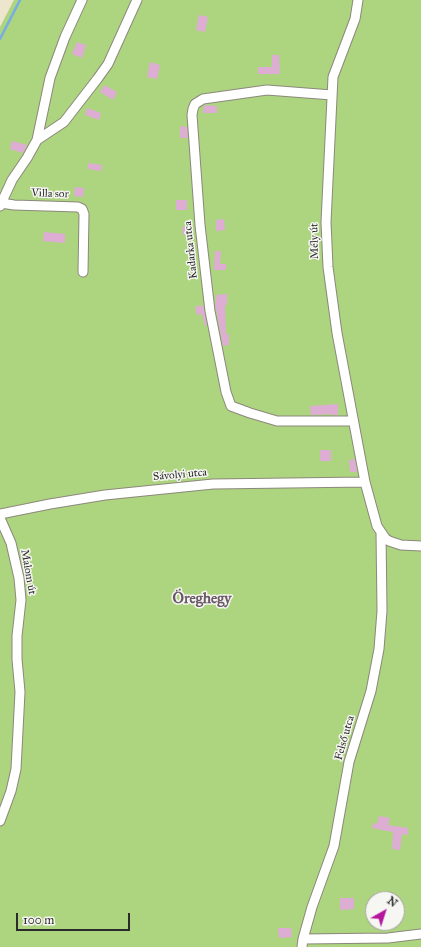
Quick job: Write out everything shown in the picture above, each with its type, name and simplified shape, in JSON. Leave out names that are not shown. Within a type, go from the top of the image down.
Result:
[{"type":"street","points":[[1,204],[12,180],[27,158],[36,140],[50,78],[65,37],[82,0]]},
{"type":"street","points":[[36,140],[64,122],[98,78],[108,64],[137,0]]},
{"type":"street","name":"Mély út","points":[[358,0],[355,19],[333,77],[326,222],[328,267],[337,333],[365,482]]},
{"type":"street","name":"Kadarka utca","points":[[332,95],[267,90],[203,99],[195,104],[192,115],[200,225],[210,311],[226,392],[231,406],[277,421],[353,421]]},
{"type":"street","name":"Villa sor","points":[[1,204],[78,207],[82,209],[84,214],[83,272]]},
{"type":"street","name":"Sávolyi utca","points":[[0,514],[105,495],[213,484],[365,482]]},
{"type":"street","name":"Felső utca","points":[[303,943],[312,907],[334,846],[349,762],[372,691],[379,649],[382,611],[380,532],[365,482]]},
{"type":"street","name":"Malom út","points":[[0,518],[11,543],[19,578],[21,600],[17,636],[17,659],[20,692],[16,769],[11,791],[0,821]]},
{"type":"street","points":[[380,532],[385,538],[394,543],[401,545],[421,546]]},
{"type":"street","points":[[303,943],[388,938],[421,934]]},
{"type":"green space","points":[[14,0],[421,0],[421,947],[0,947],[0,27]]},
{"type":"building","points":[[199,15],[208,17],[205,32],[196,30]]},
{"type":"building","points":[[77,42],[86,45],[82,58],[72,54]]},
{"type":"building","points":[[272,55],[279,55],[280,74],[258,74],[258,67],[272,67]]},
{"type":"building","points":[[150,62],[160,65],[157,79],[147,77]]},
{"type":"building","points":[[104,85],[117,92],[113,100],[100,92]]},
{"type":"building","points":[[204,105],[217,106],[217,113],[203,113]]},
{"type":"building","points":[[87,108],[101,113],[99,120],[85,115]]},
{"type":"building","points":[[180,126],[187,127],[188,138],[180,138]]},
{"type":"building","points":[[12,141],[27,145],[23,153],[10,149]]},
{"type":"building","points":[[88,163],[102,165],[101,171],[88,169]]},
{"type":"building","points":[[75,187],[84,188],[83,197],[74,196]]},
{"type":"building","points":[[176,200],[187,200],[187,210],[176,210]]},
{"type":"building","points":[[224,219],[225,230],[216,231],[216,220]]},
{"type":"building","points":[[192,226],[193,234],[183,235],[182,227]]},
{"type":"building","points":[[44,232],[65,234],[65,243],[43,241]]},
{"type":"building","points":[[215,251],[221,251],[220,264],[226,264],[226,270],[214,270]]},
{"type":"building","points":[[227,294],[227,305],[225,305],[226,334],[229,334],[229,345],[223,346],[215,303],[216,295]]},
{"type":"building","points":[[203,305],[207,325],[205,326],[202,314],[197,315],[195,307]]},
{"type":"building","points":[[338,404],[338,415],[311,415],[310,406]]},
{"type":"building","points":[[320,450],[331,450],[331,461],[320,461]]},
{"type":"building","points":[[355,459],[357,472],[350,472],[349,460]]},
{"type":"building","points":[[379,816],[390,818],[388,825],[408,828],[408,835],[402,834],[400,850],[392,849],[393,832],[372,828],[373,823],[377,824]]},
{"type":"building","points":[[340,898],[354,898],[354,909],[340,910]]},
{"type":"building","points":[[278,928],[291,928],[292,937],[279,938]]},
{"type":"waterway","points":[[0,39],[20,0]]},
{"type":"district","name":"Öreghegy","points":[[202,599]]}]
